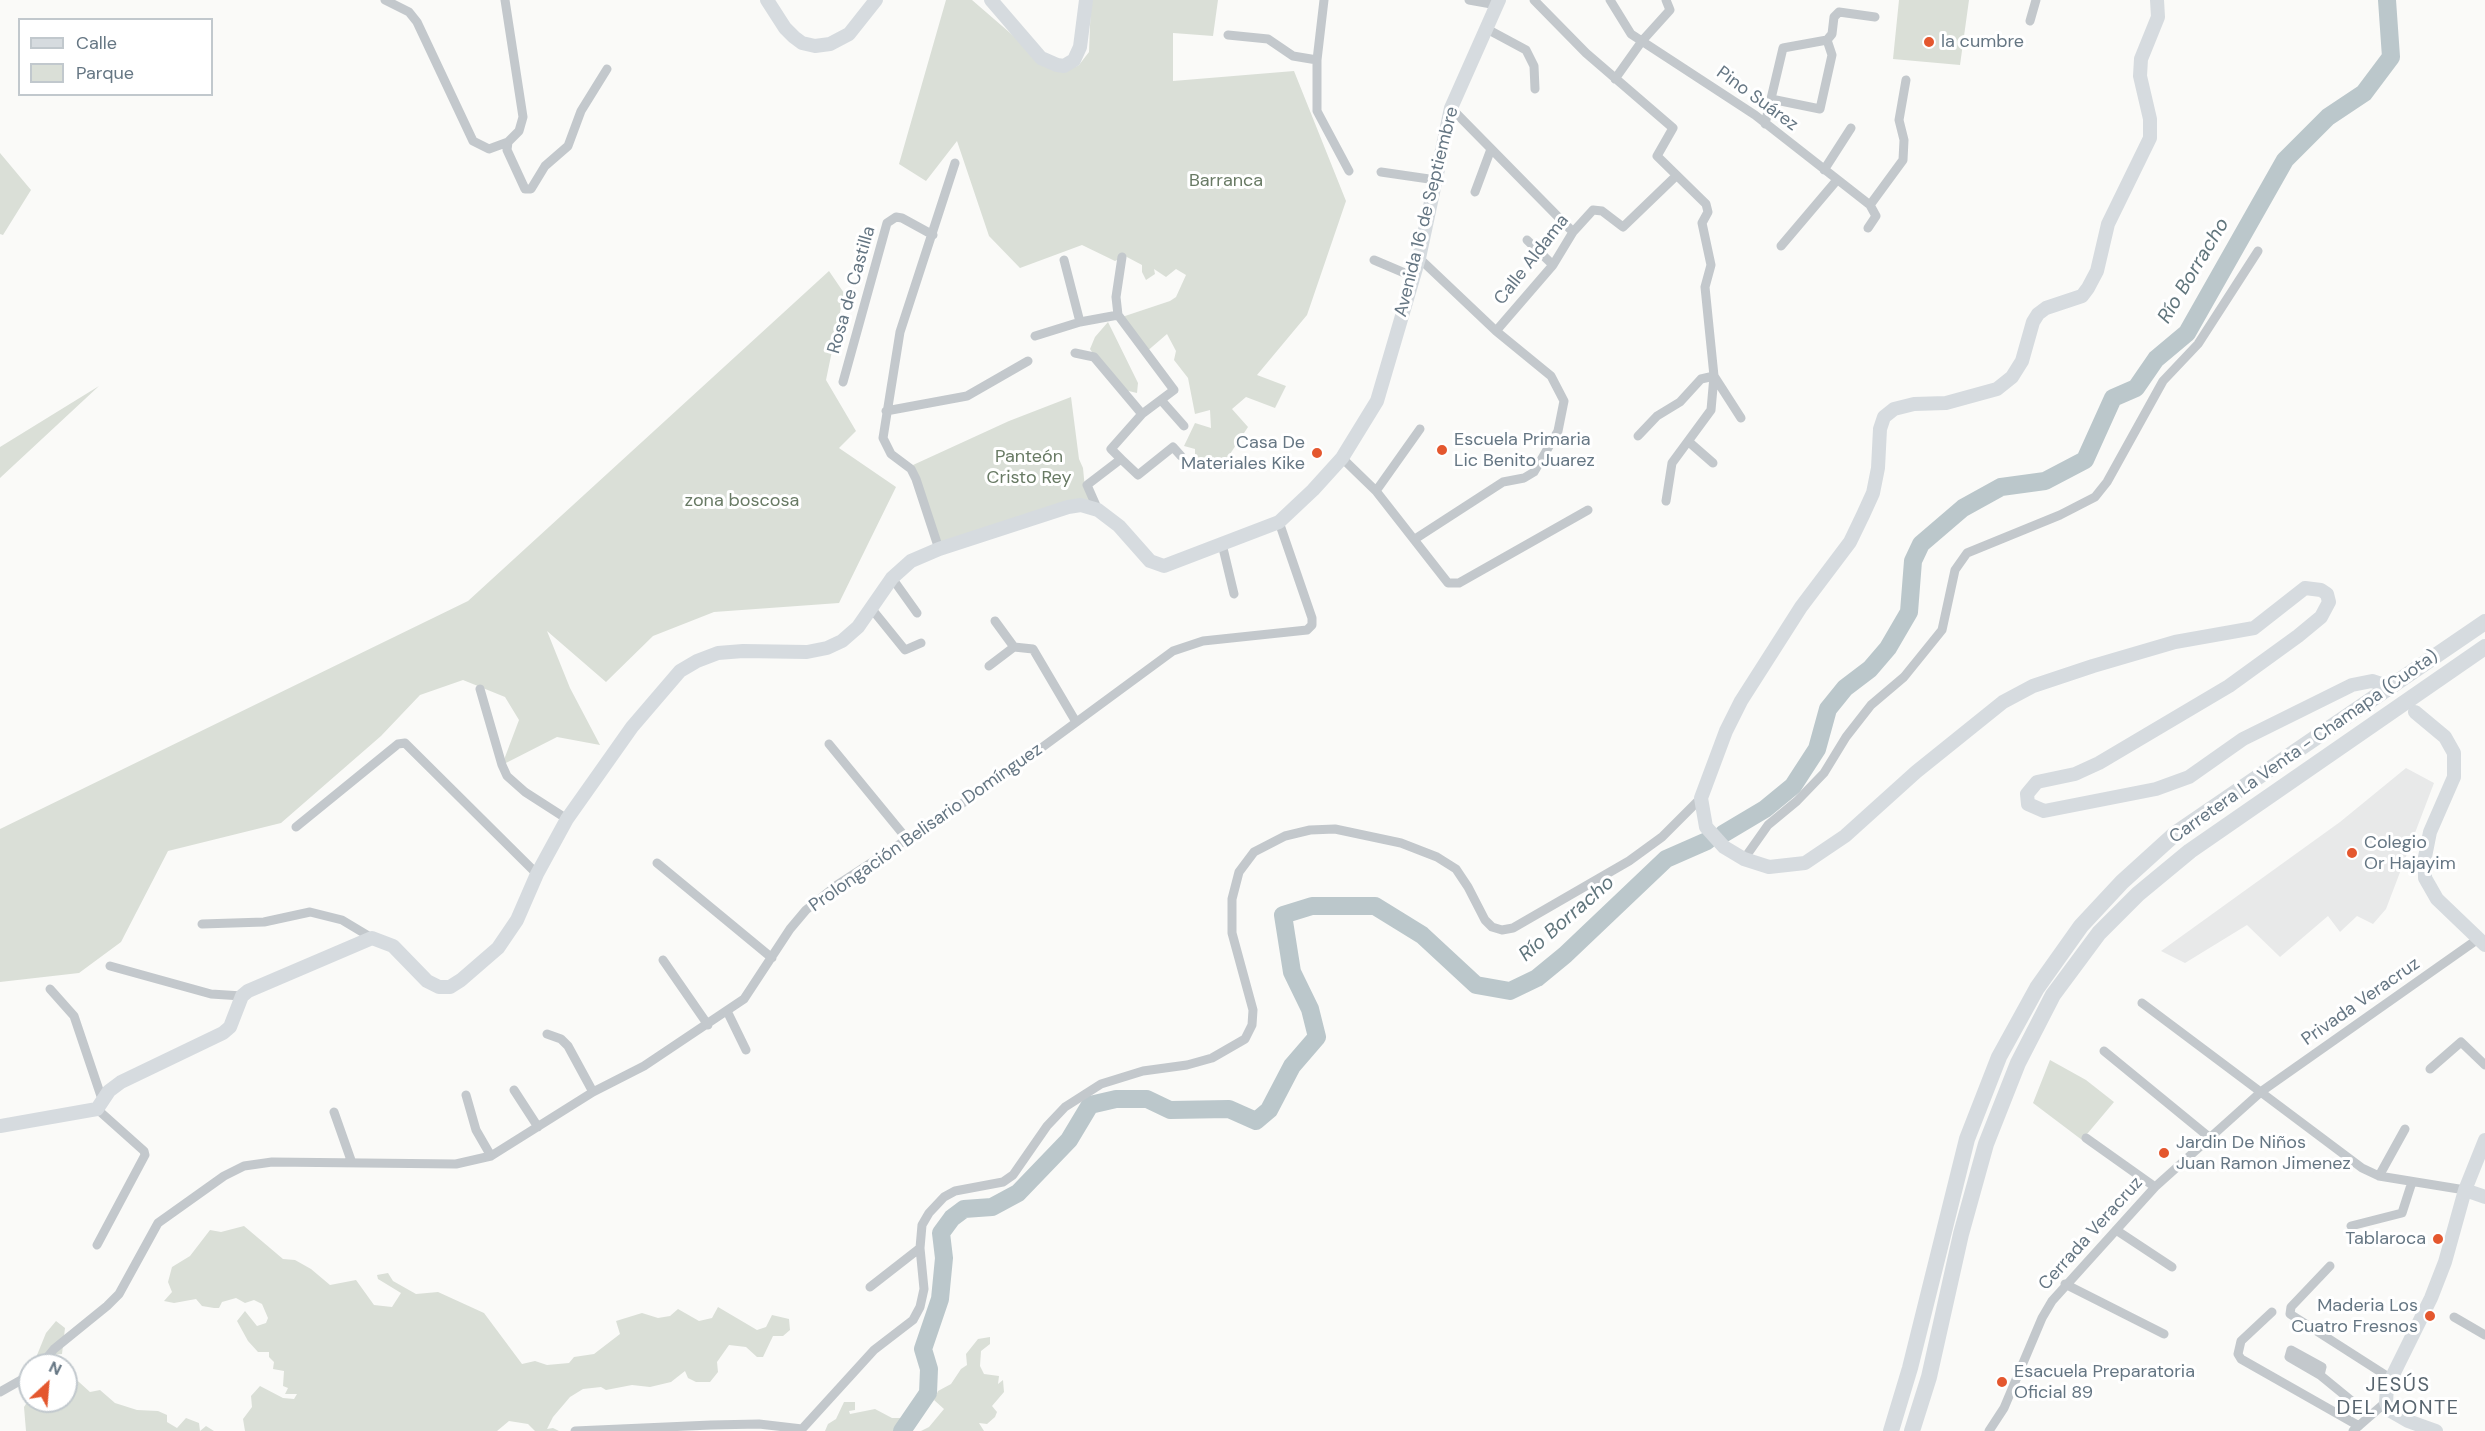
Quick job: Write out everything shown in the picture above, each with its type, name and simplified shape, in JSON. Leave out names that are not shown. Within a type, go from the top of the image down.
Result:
[{"type":"highway","name":"Carretera La Venta - Chamapa (Cuota)","points":[[1891,1431],[1910,1368],[1967,1139],[1999,1057],[2037,988],[2081,926],[2122,882],[2176,833],[2485,622]]},
{"type":"highway","name":"Carretera La Venta - Chamapa (Cuota)","points":[[1912,1431],[1929,1377],[1960,1234],[1986,1144],[2018,1063],[2053,995],[2099,933],[2138,894],[2190,851],[2485,647]]},
{"type":"main road","points":[[767,0],[784,28],[802,43],[815,46],[831,44],[849,34],[876,0]]},
{"type":"main road","points":[[991,0],[1041,58],[1064,66],[1074,60],[1080,47],[1086,0]]},
{"type":"main road","points":[[2157,0],[2158,17],[2141,59],[2140,76],[2150,119],[2150,138],[2108,224],[2097,271],[2088,288],[2082,297],[2046,308],[2038,314],[2033,322],[2022,361],[2012,377],[1997,389],[1946,403],[1914,404],[1894,409],[1884,417],[1880,429],[1876,476],[1863,515],[1850,542],[1814,588],[1741,701],[1726,730],[1701,798],[1706,827],[1724,847],[1744,859],[1769,867],[1805,862],[1825,851],[1876,810],[1916,772],[2003,702],[2032,686],[2175,642],[2254,628],[2305,588],[2321,590],[2327,594],[2329,602],[2321,618],[2298,636],[2229,686],[2099,763],[2075,774],[2037,782],[2027,794],[2028,804],[2044,811],[2156,789],[2189,777],[2244,739],[2352,685],[2372,681],[2384,685]]},
{"type":"main road","name":"Avenida 16 de Septiembre","points":[[1098,510],[1119,526],[1156,565],[1171,564],[1279,522],[1342,458],[1377,401],[1419,258],[1451,108],[1498,2]]},
{"type":"main road","points":[[0,1126],[100,1104],[121,1082],[224,1033],[230,1027],[242,996],[372,938],[393,946],[427,981],[439,987],[450,987],[498,948],[517,920],[537,874],[567,819],[632,727],[680,671],[718,653],[807,652],[827,648],[842,641],[858,627],[892,578],[911,561],[939,549],[1068,507],[1081,505],[1098,510]]},
{"type":"main road","points":[[2415,712],[2445,737],[2454,753],[2454,777],[2428,840],[2425,878],[2437,899],[2482,942]]},
{"type":"main road","points":[[2436,1431],[2395,1415],[2386,1402],[2390,1378],[2431,1298],[2445,1262],[2465,1190],[2485,1140]]},
{"type":"main road","points":[[2465,1190],[2485,1197]]},
{"type":"street","points":[[385,0],[409,12],[417,22],[473,141],[489,149],[508,142],[519,131],[523,117],[505,0]]},
{"type":"street","points":[[1324,0],[1317,60],[1317,111],[1349,171]]},
{"type":"street","points":[[1469,0],[1498,2]]},
{"type":"street","points":[[1534,0],[1615,79],[1672,128],[1656,156],[1706,204],[1708,212],[1702,223],[1712,265],[1705,287],[1714,376],[1711,410],[1672,463],[1666,501]]},
{"type":"street","name":"Pino Suárez","points":[[1610,0],[1631,34],[1765,124],[1870,205]]},
{"type":"street","points":[[1615,79],[1642,41],[1670,10],[1666,0]]},
{"type":"street","points":[[2031,21],[2036,0]]},
{"type":"street","points":[[1765,124],[1783,48],[1827,40],[1832,34],[1836,14],[1875,17]]},
{"type":"street","points":[[1487,29],[1526,50],[1534,66],[1535,89]]},
{"type":"street","points":[[1228,35],[1268,39],[1293,56],[1317,60]]},
{"type":"street","points":[[1771,99],[1820,109],[1832,55],[1827,40]]},
{"type":"street","points":[[508,142],[507,150],[516,167],[521,185],[529,190],[545,166],[568,146],[581,111],[607,69]]},
{"type":"street","points":[[1868,228],[1876,216],[1870,205],[1903,160],[1904,140],[1899,120],[1906,80]]},
{"type":"street","points":[[1451,108],[1573,232]]},
{"type":"street","points":[[1824,170],[1851,128]]},
{"type":"street","points":[[1475,192],[1491,149]]},
{"type":"street","points":[[939,549],[911,469],[891,454],[883,438],[900,332],[955,163]]},
{"type":"street","points":[[1381,172],[1436,180]]},
{"type":"street","name":"Calle Aldama","points":[[1497,331],[1553,265],[1573,232],[1591,212],[1598,209],[1619,226],[1627,225],[1676,176]]},
{"type":"street","points":[[1780,246],[1837,180]]},
{"type":"street","name":"Rosa de Castilla","points":[[843,382],[887,223],[896,216],[933,235]]},
{"type":"street","points":[[1527,240],[1553,265]]},
{"type":"street","points":[[1744,859],[1768,825],[1797,801],[1824,773],[1846,737],[1871,705],[1904,677],[1942,630],[1956,570],[1967,553],[2060,515],[2095,497],[2107,482],[2163,381],[2198,344],[2258,251]]},
{"type":"street","points":[[1122,257],[1116,297],[1118,315],[1174,390],[1142,414],[1111,449],[1138,475],[1173,447],[1182,456]]},
{"type":"street","points":[[1415,539],[1461,512],[1503,482],[1524,478],[1534,472],[1558,431],[1564,401],[1558,386],[1540,366],[1497,331],[1419,258]]},
{"type":"street","points":[[1064,260],[1080,322]]},
{"type":"street","points":[[1374,260],[1413,277]]},
{"type":"street","points":[[1035,336],[1080,322],[1118,315]]},
{"type":"street","points":[[1075,353],[1094,357],[1142,414]]},
{"type":"street","points":[[886,411],[967,396],[1028,361]]},
{"type":"street","points":[[1714,376],[1741,418]]},
{"type":"street","points":[[1638,435],[1657,416],[1680,402],[1701,379],[1714,376]]},
{"type":"street","points":[[1161,400],[1184,426]]},
{"type":"street","points":[[1376,491],[1420,429]]},
{"type":"street","points":[[1689,442],[1713,464]]},
{"type":"street","points":[[1342,458],[1376,491],[1448,583],[1459,583],[1588,510]]},
{"type":"street","points":[[1098,510],[1087,485],[1121,459]]},
{"type":"street","name":"Prolongación Belisario Domínguez","points":[[51,1353],[118,1294],[158,1223],[236,1170],[272,1162],[456,1164],[491,1156],[593,1092],[644,1066],[727,1011],[752,990],[790,929],[806,910],[907,839],[995,782],[1173,651],[1187,644],[1307,630],[1312,625],[1312,618],[1279,522]]},
{"type":"street","points":[[1222,544],[1234,594]]},
{"type":"street","points":[[892,578],[917,613]]},
{"type":"street","points":[[871,608],[905,650],[921,643]]},
{"type":"street","points":[[994,621],[1014,647]]},
{"type":"street","points":[[989,666],[1014,647],[1033,649],[1039,655],[1076,722]]},
{"type":"street","points":[[480,689],[507,776],[519,788],[567,819]]},
{"type":"street","points":[[296,827],[398,744],[405,743],[537,874]]},
{"type":"street","points":[[829,744],[907,839]]},
{"type":"street","points":[[575,1431],[759,1424],[801,1430],[874,1350],[913,1320],[920,1306],[924,1289],[920,1248],[922,1226],[929,1213],[944,1197],[955,1191],[1003,1182],[1012,1175],[1047,1126],[1085,1092],[1120,1077],[1212,1058],[1245,1039],[1252,1025],[1253,1010],[1232,933],[1232,899],[1239,872],[1254,852],[1285,836],[1311,830],[1335,829],[1401,843],[1437,857],[1456,869],[1468,886],[1485,920],[1492,927],[1502,930],[1513,928],[1629,861],[1662,837],[1701,798]]},
{"type":"street","points":[[657,863],[772,958]]},
{"type":"street","points":[[202,924],[264,922],[310,912],[342,920],[372,938]]},
{"type":"street","name":"Privada Veracruz","points":[[2262,1091],[2482,942]]},
{"type":"street","points":[[663,960],[708,1025]]},
{"type":"street","points":[[110,966],[211,994],[242,996]]},
{"type":"street","points":[[50,989],[74,1016],[100,1104],[145,1153],[144,1159],[97,1245]]},
{"type":"street","points":[[2142,1003],[2362,1168],[2379,1176],[2465,1190]]},
{"type":"street","points":[[727,1011],[746,1050]]},
{"type":"street","points":[[547,1034],[561,1039],[568,1046],[593,1092]]},
{"type":"street","points":[[2430,1069],[2461,1042],[2485,1065]]},
{"type":"street","points":[[2104,1051],[2209,1137]]},
{"type":"street","points":[[514,1090],[538,1127]]},
{"type":"street","name":"Cerrada Veracruz","points":[[1989,1431],[2004,1408],[2042,1318],[2065,1284],[2155,1187],[2262,1091]]},
{"type":"street","points":[[466,1095],[476,1130],[491,1156]]},
{"type":"street","points":[[334,1112],[352,1163]]},
{"type":"street","points":[[2379,1176],[2405,1129]]},
{"type":"street","points":[[2086,1138],[2155,1187]]},
{"type":"street","points":[[2351,1227],[2402,1213],[2412,1182]]},
{"type":"street","points":[[2116,1230],[2172,1268]]},
{"type":"street","points":[[870,1287],[920,1248]]},
{"type":"street","points":[[2330,1266],[2289,1311],[2294,1317],[2390,1378]]},
{"type":"street","points":[[2065,1284],[2164,1334]]},
{"type":"street","points":[[2272,1312],[2241,1341],[2238,1354],[2241,1359],[2356,1429],[2386,1402]]},
{"type":"street","points":[[2454,1317],[2485,1335]]},
{"type":"street","points":[[2320,1375],[2370,1416]]},
{"type":"street","points":[[0,1392],[18,1382]]},
{"type":"shaded area","name":"Colegio Or Hajayim","points":[[2406,768],[2434,783],[2386,909],[2373,924],[2357,916],[2340,932],[2328,916],[2280,957],[2247,925],[2185,963],[2161,951],[2340,822]]},
{"type":"green space","name":"Barranca","points":[[946,0],[972,0],[1053,70],[1064,72],[1079,65],[1089,52],[1091,0],[1218,0],[1213,36],[1173,33],[1173,81],[1294,71],[1346,201],[1307,315],[1257,375],[1286,386],[1275,408],[1246,397],[1232,409],[1248,427],[1228,457],[1209,469],[1195,462],[1195,449],[1184,446],[1195,423],[1211,428],[1210,410],[1195,414],[1188,378],[1174,360],[1176,351],[1167,334],[1145,353],[1122,317],[1170,301],[1176,297],[1186,275],[1176,269],[1166,277],[1154,269],[1155,274],[1146,280],[1142,272],[1142,265],[1125,256],[1115,261],[1082,245],[1020,268],[989,236],[957,141],[926,181],[899,164]]},
{"type":"green space","name":"la cumbre","points":[[1899,0],[1969,0],[1960,65],[1893,59]]},
{"type":"green space","points":[[0,153],[31,190],[3,235],[0,234]]},
{"type":"green space","name":"zona boscosa","points":[[829,271],[844,293],[826,380],[856,431],[839,448],[896,487],[839,603],[714,612],[653,636],[606,682],[547,631],[570,688],[600,745],[557,737],[502,765],[519,720],[505,697],[463,680],[420,695],[381,736],[281,823],[168,851],[121,942],[79,973],[0,982],[0,829],[468,601]]},
{"type":"green space","points":[[1108,322],[1138,383],[1137,393],[1116,388],[1090,349],[1095,337]]},
{"type":"green space","points":[[99,386],[0,478],[0,447]]},
{"type":"green space","name":"Panteón Cristo Rey","points":[[1071,397],[1079,459],[1083,468],[1085,489],[1091,503],[941,547],[913,465],[1009,421]]},
{"type":"green space","points":[[2050,1060],[2086,1080],[2114,1102],[2082,1140],[2033,1103]]},
{"type":"green space","points":[[244,1226],[283,1259],[295,1260],[311,1269],[330,1285],[356,1280],[374,1305],[392,1307],[401,1293],[378,1279],[377,1275],[388,1273],[393,1281],[416,1294],[438,1292],[484,1313],[522,1364],[535,1361],[547,1365],[569,1363],[574,1357],[594,1354],[620,1334],[616,1321],[642,1313],[658,1318],[670,1316],[678,1309],[699,1321],[712,1318],[718,1307],[757,1330],[766,1327],[772,1315],[789,1319],[790,1330],[783,1336],[773,1336],[763,1357],[757,1357],[746,1347],[729,1345],[717,1362],[718,1372],[710,1382],[696,1382],[688,1378],[685,1371],[671,1382],[650,1387],[632,1385],[606,1390],[601,1387],[583,1389],[570,1397],[553,1417],[547,1429],[553,1428],[559,1431],[535,1431],[528,1424],[509,1421],[497,1431],[245,1431],[243,1419],[252,1407],[251,1396],[260,1386],[283,1398],[294,1399],[297,1394],[285,1394],[288,1388],[283,1386],[284,1371],[273,1369],[274,1362],[269,1357],[269,1352],[258,1352],[248,1341],[237,1321],[245,1311],[257,1326],[266,1323],[268,1318],[262,1304],[254,1300],[245,1303],[236,1298],[222,1302],[219,1308],[214,1308],[202,1306],[196,1299],[174,1303],[164,1301],[172,1292],[168,1282],[172,1267],[190,1256],[210,1230],[221,1232]]},
{"type":"green space","points":[[56,1321],[65,1328],[62,1353],[38,1353],[46,1333]]},
{"type":"green space","points":[[990,1337],[990,1344],[981,1351],[980,1366],[984,1374],[999,1376],[998,1384],[1003,1380],[1004,1392],[992,1406],[997,1412],[995,1417],[987,1424],[979,1423],[984,1431],[921,1431],[929,1427],[944,1409],[934,1400],[938,1391],[951,1384],[961,1369],[967,1365],[966,1354],[978,1339]]},
{"type":"green space","points":[[78,1381],[90,1392],[100,1390],[115,1403],[137,1410],[158,1411],[167,1415],[167,1422],[177,1428],[186,1418],[199,1423],[200,1431],[26,1431],[24,1413],[78,1413]]},
{"type":"green space","points":[[844,1402],[855,1402],[855,1410],[849,1411],[850,1414],[875,1409],[892,1418],[906,1418],[909,1431],[825,1431],[828,1424],[836,1419]]},
{"type":"green space","points":[[206,1426],[214,1431],[200,1431]]},
{"type":"waterway","name":"Río Borracho","points":[[1723,834],[1765,809],[1793,786],[1817,749],[1828,709],[1845,688],[1870,669],[1888,648],[1909,612],[1913,561],[1921,544],[1963,508],[2001,487],[2045,481],[2085,460],[2113,398],[2136,388],[2156,359],[2187,333],[2285,160],[2328,117],[2364,93],[2391,57],[2387,0]]},
{"type":"waterway","name":"Río Borracho","points":[[902,1431],[928,1393],[929,1369],[923,1349],[940,1299],[944,1258],[941,1233],[952,1218],[964,1209],[992,1207],[1018,1193],[1069,1140],[1090,1105],[1116,1099],[1147,1099],[1170,1110],[1229,1109],[1256,1121],[1269,1110],[1292,1066],[1317,1037],[1310,1009],[1292,972],[1283,915],[1312,906],[1375,906],[1422,935],[1476,985],[1510,991],[1537,978],[1565,955],[1666,859],[1707,841]]},
{"type":"place","name":"la cumbre","points":[[1929,42]]},
{"type":"place","name":"Escuela Primaria Lic Benito Juarez","points":[[1442,450]]},
{"type":"place","name":"Casa De Materiales Kike","points":[[1317,453]]},
{"type":"place","name":"Colegio Or Hajayim","points":[[2352,853]]},
{"type":"place","name":"Jardin De Niños Juan Ramon Jimenez","points":[[2164,1153]]},
{"type":"place","name":"Tablaroca","points":[[2438,1239]]},
{"type":"place","name":"Maderia Los Cuatro Fresnos","points":[[2430,1316]]},
{"type":"place","name":"Esacuela Preparatoria Oficial 89","points":[[2002,1382]]},
{"type":"district","name":"JESÚS DEL MONTE","points":[[2398,1398]]}]
